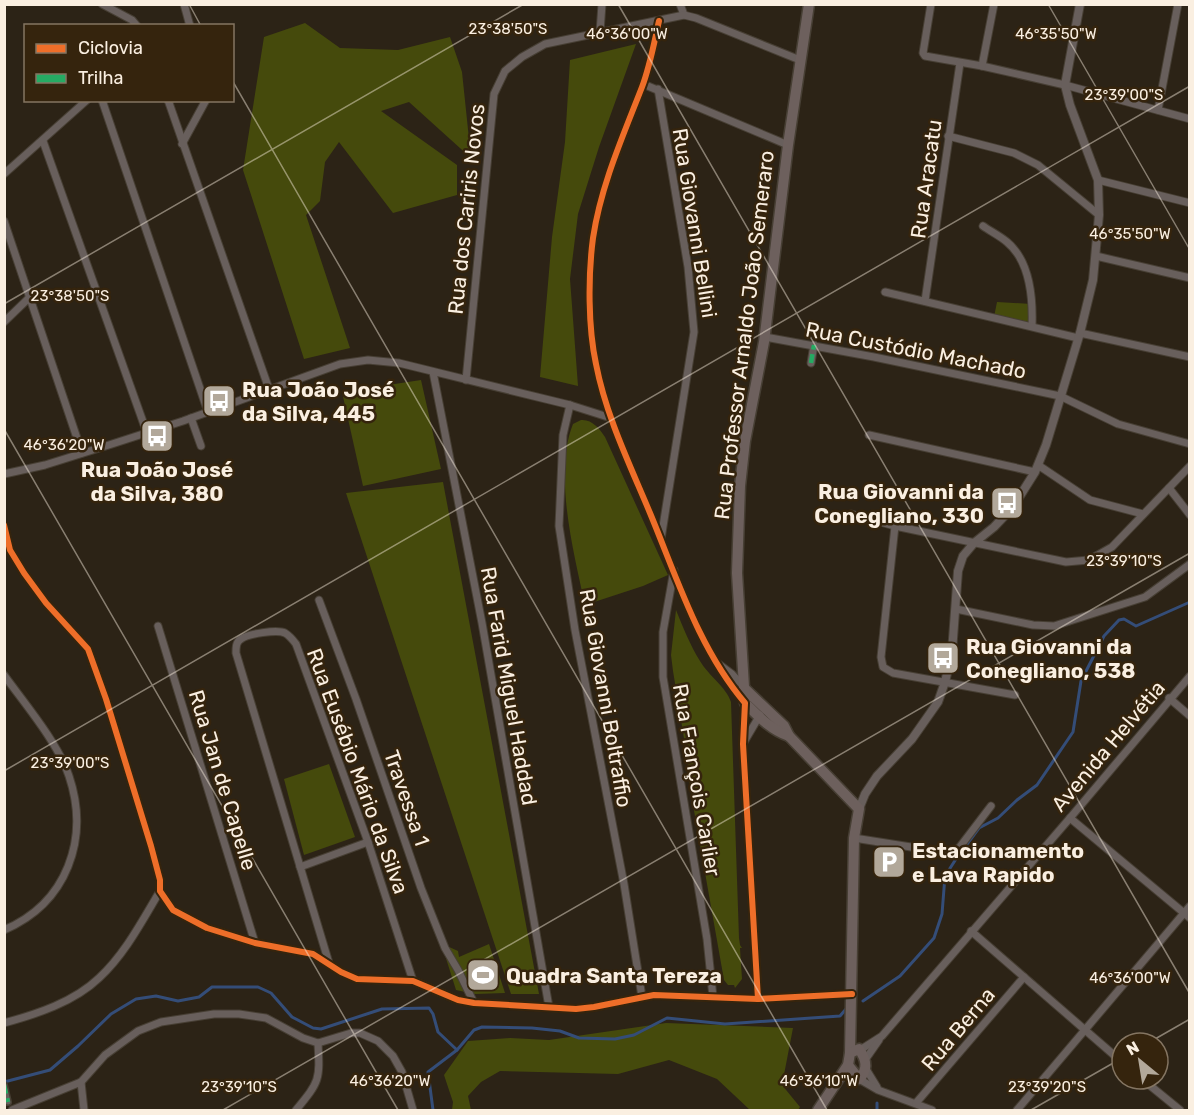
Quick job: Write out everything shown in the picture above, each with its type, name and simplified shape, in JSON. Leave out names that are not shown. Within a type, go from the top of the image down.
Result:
[{"type":"main road","name":"Rua Professor Arnaldo João Semeraro","points":[[745,703],[746,689],[740,638],[737,573],[738,523],[746,441],[765,337],[788,145],[809,4]]},
{"type":"main road","points":[[746,689],[784,726],[789,736],[859,809],[854,838],[852,994],[852,1026],[859,1062]]},
{"type":"main road","points":[[745,703],[760,718],[780,733],[789,736]]},
{"type":"main road","points":[[818,1110],[848,1065],[859,1062]]},
{"type":"main road","points":[[833,1086],[844,1079],[859,1062]]},
{"type":"street","points":[[102,4],[135,24]]},
{"type":"street","points":[[184,4],[189,24]]},
{"type":"street","points":[[600,32],[602,4]]},
{"type":"street","points":[[680,4],[684,15],[800,60]]},
{"type":"street","points":[[931,4],[923,53],[926,57],[982,66],[1065,85],[1190,118]]},
{"type":"street","points":[[982,66],[994,4]]},
{"type":"street","points":[[859,809],[865,794],[877,776],[912,739],[938,702],[952,652],[958,570],[963,556],[1013,507],[1037,469],[1079,335],[1094,280],[1100,215],[1098,180],[1070,105],[1065,85],[1080,4]]},
{"type":"street","points":[[1158,110],[1178,4]]},
{"type":"street","name":"Rua dos Cariris Novos","points":[[466,380],[494,94],[505,71],[522,57],[545,44],[684,15]]},
{"type":"street","points":[[659,21],[643,84],[609,170],[593,236],[591,260],[593,346],[610,418],[674,570],[714,660],[726,681],[745,703]]},
{"type":"street","name":"Rua Aracatu","points":[[925,301],[960,63]]},
{"type":"street","points":[[643,84],[788,145]]},
{"type":"street","name":"Rua Giovanni Bellini","points":[[658,89],[688,267],[694,332],[661,539]]},
{"type":"street","points":[[4,174],[85,102]]},
{"type":"street","points":[[103,102],[208,412]]},
{"type":"street","points":[[169,102],[269,389]]},
{"type":"street","points":[[182,144],[205,102]]},
{"type":"street","points":[[948,136],[1014,153],[1030,161],[1059,181],[1100,215]]},
{"type":"street","points":[[43,141],[147,432]]},
{"type":"street","points":[[1098,180],[1190,202]]},
{"type":"street","points":[[4,221],[82,453]]},
{"type":"street","points":[[983,226],[1007,242],[1022,260],[1029,290],[1032,326]]},
{"type":"street","points":[[1096,256],[1190,278]]},
{"type":"street","points":[[885,292],[1032,326],[1190,357]]},
{"type":"street","points":[[4,322],[31,296]]},
{"type":"street","name":"Rua Custódio Machado","points":[[765,337],[1060,396],[1118,424],[1190,444]]},
{"type":"street","points":[[811,363],[814,345]]},
{"type":"street","points":[[4,474],[45,465],[190,418],[340,364],[368,360],[399,363],[570,405],[610,418]]},
{"type":"street","name":"Rua Farid Miguel Haddad","points":[[433,372],[484,634],[549,1007]]},
{"type":"street","name":"Rua Giovanni Boltraffio","points":[[570,405],[563,435],[559,526],[575,630],[624,884],[642,997]]},
{"type":"street","points":[[190,418],[201,446]]},
{"type":"street","points":[[869,435],[1037,469],[1090,500],[1143,514]]},
{"type":"street","points":[[851,514],[974,543],[1066,562],[1079,562],[1089,560],[1112,547],[1190,466]]},
{"type":"street","points":[[1169,488],[1190,515]]},
{"type":"street","points":[[4,525],[7,550],[46,603],[88,649],[106,699],[160,880],[160,891],[132,937],[99,978],[82,992],[58,1004],[4,1023]]},
{"type":"street","points":[[895,526],[881,657],[883,667],[893,673],[1015,695]]},
{"type":"street","points":[[956,609],[1034,626],[1054,626],[1145,597],[1190,564]]},
{"type":"street","name":"Rua François Carlier","points":[[674,570],[663,632],[663,677],[700,895],[713,997]]},
{"type":"street","name":"Travessa 1","points":[[319,600],[356,699],[421,888],[445,948],[474,1003]]},
{"type":"street","name":"Rua Jan de Capelle","points":[[158,626],[255,943]]},
{"type":"street","name":"Rua Eusébio Mário da Silva","points":[[329,963],[236,653],[236,645],[247,637],[279,632],[286,633],[296,644],[368,842],[413,981]]},
{"type":"street","points":[[714,660],[746,689]]},
{"type":"street","points":[[4,675],[64,765],[75,797],[76,827],[75,848],[69,866],[51,896],[28,917],[4,930]]},
{"type":"street","name":"Avenida Helvétia","points":[[859,1062],[1190,675]]},
{"type":"street","points":[[1169,698],[1190,716]]},
{"type":"street","name":"Rua Professor Arnaldo João Semeraro","points":[[745,703],[743,744],[758,999]]},
{"type":"street","points":[[743,744],[760,718],[762,706]]},
{"type":"street","points":[[854,838],[944,853],[954,851],[965,841],[991,806]]},
{"type":"street","points":[[1070,818],[1187,916]]},
{"type":"street","points":[[300,867],[368,842]]},
{"type":"street","points":[[160,891],[173,910],[207,928],[255,943],[305,952],[357,979],[413,981],[458,1000],[474,1003],[594,1008],[642,997],[674,995],[758,999],[852,994]]},
{"type":"street","points":[[1017,1110],[1187,916],[1190,906]]},
{"type":"street","points":[[971,931],[1110,1052]]},
{"type":"street","name":"Rua Berna","points":[[916,1103],[1024,977]]},
{"type":"street","points":[[12,1110],[81,1082],[105,1055],[138,1031],[161,1022],[214,1014],[239,1014],[266,1018],[303,1038],[318,1043],[360,1033],[378,1041],[393,1056],[402,1072],[413,1110]]},
{"type":"street","points":[[859,1062],[882,1035]]},
{"type":"street","points":[[296,1110],[319,1078],[318,1043]]},
{"type":"street","points":[[859,1062],[878,1090],[932,1110]]},
{"type":"street","points":[[859,1062],[878,1090]]},
{"type":"street","points":[[81,1082],[84,1110]]},
{"type":"street","points":[[4,1085],[8,1102]]},
{"type":"street","points":[[1157,1091],[1180,1110]]},
{"type":"green space","points":[[305,23],[340,48],[398,50],[450,37],[462,72],[471,158],[409,102],[381,111],[457,165],[457,195],[393,213],[339,142],[325,162],[320,201],[306,215],[350,348],[304,359],[243,170],[264,37]]},
{"type":"green space","points":[[636,44],[578,214],[570,279],[578,386],[540,377],[552,237],[565,142],[570,60]]},
{"type":"green space","points":[[997,302],[1031,304],[1032,323],[994,317]]},
{"type":"green space","points":[[421,380],[441,469],[363,486],[342,392]]},
{"type":"green space","points":[[581,420],[592,423],[605,437],[668,575],[643,586],[585,605],[571,538],[565,489],[567,444],[573,424]]},
{"type":"green space","points":[[443,482],[539,994],[511,994],[346,493]]},
{"type":"green space","points":[[676,610],[700,661],[726,692],[731,702],[739,938],[742,948],[740,948],[742,979],[735,988],[734,985],[728,985],[724,980],[687,771],[689,769],[671,655]]},
{"type":"green space","points":[[329,764],[355,837],[304,855],[284,779]]},
{"type":"green space","name":"Quadra Santa Tereza","points":[[489,944],[505,993],[475,994],[456,990],[444,952],[447,946],[458,951],[459,957]]},
{"type":"green space","points":[[666,1023],[793,1028],[782,1085],[800,1107],[798,1110],[750,1110],[717,1079],[669,1060],[618,1074],[500,1071],[481,1082],[468,1096],[471,1110],[452,1110],[453,1102],[444,1075],[468,1041],[510,1038],[549,1040]]},
{"type":"waterway","points":[[863,1001],[900,976],[934,938],[942,914],[945,876],[956,859],[979,828],[998,818],[1037,785],[1073,732],[1081,681],[1104,636],[1119,620],[1124,619],[1136,626],[1190,602]]},
{"type":"waterway","points":[[4,1082],[50,1070],[111,1014],[136,999],[156,996],[178,1001],[199,997],[212,987],[258,987],[271,993],[292,1017],[313,1028],[321,1029],[382,1009],[429,1008],[438,1032],[457,1050],[474,1030],[482,1027],[532,1028],[560,1031],[579,1038],[615,1039],[634,1035],[667,1018],[725,1024],[840,1016],[846,1009]]},
{"type":"waterway","points":[[433,1110],[428,1072],[457,1050]]},
{"type":"waterway","points":[[877,1103],[877,1110]]},
{"type":"marked path","points":[[811,363],[814,345]]},
{"type":"marked path","points":[[4,1085],[8,1102]]},
{"type":"cycle path","points":[[659,21],[645,79],[613,161],[601,199],[593,238],[590,269],[591,334],[600,383],[612,421],[690,612],[715,660],[745,703],[743,744],[758,999]]},
{"type":"cycle path","points":[[4,525],[10,550],[24,573],[46,603],[88,649],[106,699],[151,846],[160,880],[160,891],[173,910],[207,928],[255,943],[313,954],[341,972],[357,979],[413,981],[458,1000],[474,1003],[576,1009],[654,995],[758,999],[852,994]]},
{"type":"place","name":"Rua João José da Silva, 445","points":[[219,401]]},
{"type":"place","name":"Rua João José da Silva, 380","points":[[157,436]]},
{"type":"place","name":"Rua Giovanni da Conegliano, 330","points":[[1007,503]]},
{"type":"place","name":"Rua Giovanni da Conegliano, 538","points":[[943,658]]},
{"type":"place","name":"Estacionamento e Lava Rapido","points":[[889,862]]},
{"type":"place","name":"Quadra Santa Tereza","points":[[483,975]]}]
